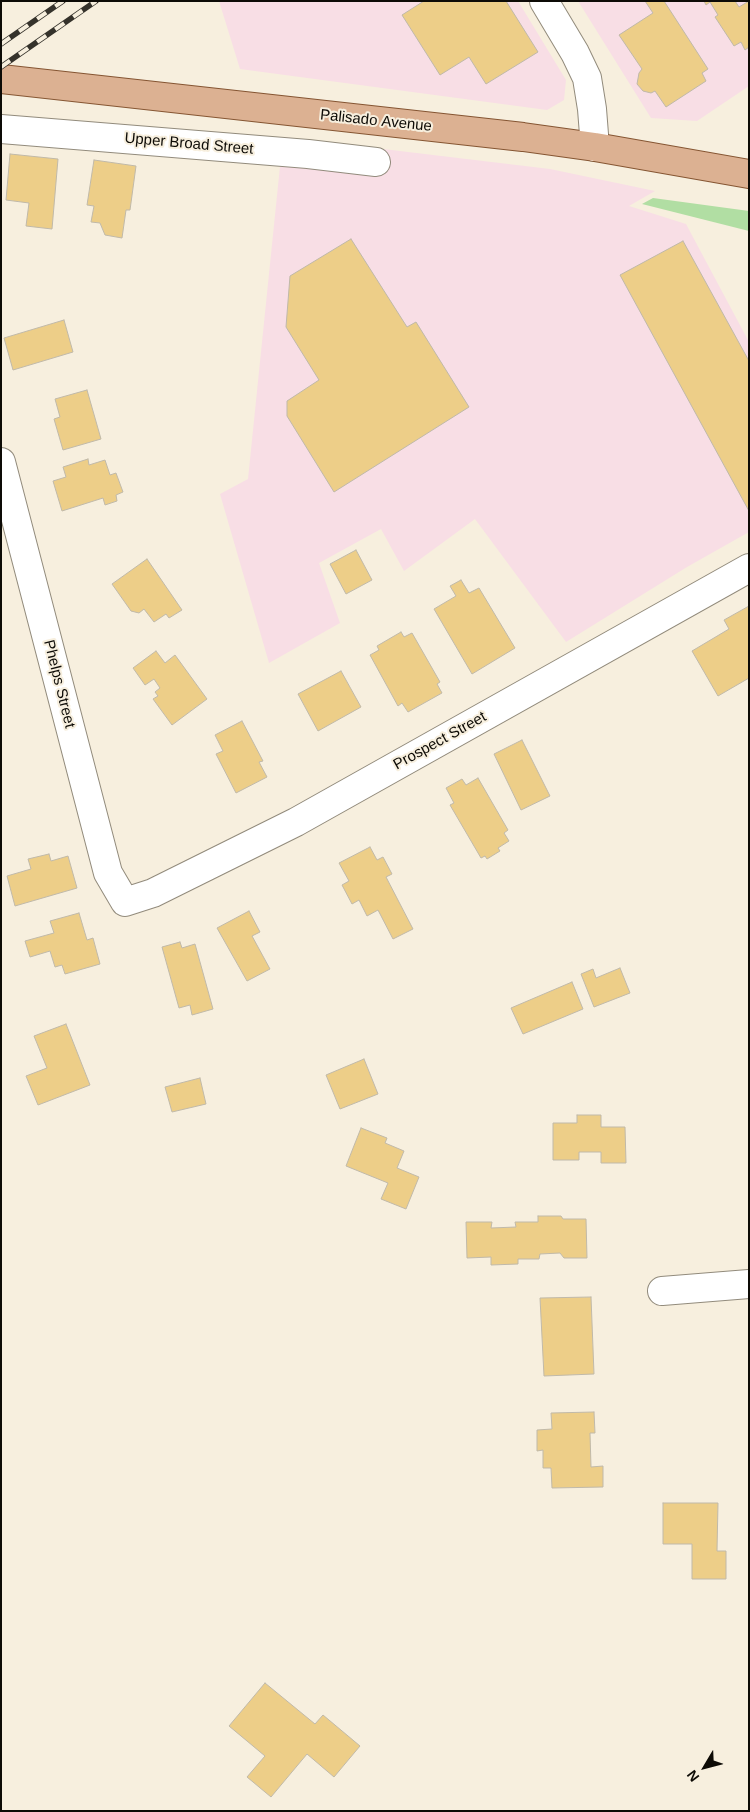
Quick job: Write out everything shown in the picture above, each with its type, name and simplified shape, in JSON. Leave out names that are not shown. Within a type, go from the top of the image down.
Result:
[{"type":"main road","name":"Palisado Avenue","points":[[1,79],[595,147],[749,174]]},
{"type":"street","points":[[544,1],[575,53],[587,78],[595,147]]},
{"type":"street","name":"Upper Broad Street","points":[[1,129],[308,154],[376,162]]},
{"type":"street","name":"Phelps Street","points":[[1,462],[8,511],[108,873],[125,902]]},
{"type":"street","name":"Prospect Street","points":[[125,902],[153,894],[296,822],[749,568]]},
{"type":"street","points":[[662,1291],[749,1284]]},
{"type":"shaded area","points":[[219,1],[518,1],[566,80],[564,100],[547,110],[240,69]]},
{"type":"shaded area","points":[[578,1],[749,1],[749,86],[697,121],[651,118]]},
{"type":"shaded area","points":[[283,137],[550,169],[655,191],[629,206],[686,224],[749,342],[749,532],[687,567],[566,642],[475,519],[404,571],[381,529],[319,563],[340,623],[269,663],[220,494],[248,479]]},
{"type":"green space","points":[[653,198],[749,211],[749,231],[642,204]]},
{"type":"building","points":[[424,1],[506,1],[538,52],[486,84],[469,57],[440,75],[402,15]]},
{"type":"building","points":[[645,1],[664,1],[708,69],[702,73],[706,81],[666,107],[655,91],[651,93],[643,91],[637,84],[639,73],[642,69],[619,35],[653,13]]},
{"type":"building","points":[[704,1],[735,1],[739,7],[749,1],[749,47],[745,50],[741,42],[734,46],[715,17],[718,15],[710,2],[706,5]]},
{"type":"building","points":[[10,154],[58,159],[52,229],[26,226],[29,203],[6,200]]},
{"type":"building","points":[[94,160],[136,166],[130,210],[126,210],[122,238],[105,235],[100,223],[91,222],[94,206],[87,205]]},
{"type":"building","points":[[351,239],[407,327],[416,322],[469,407],[334,492],[287,416],[287,401],[319,380],[286,327],[290,276]]},
{"type":"building","points":[[683,241],[749,361],[749,511],[620,275]]},
{"type":"building","points":[[64,320],[73,352],[13,370],[4,338]]},
{"type":"building","points":[[87,390],[101,439],[63,450],[54,419],[60,417],[55,399]]},
{"type":"building","points":[[88,459],[89,465],[105,460],[110,475],[116,473],[123,492],[116,495],[117,501],[105,505],[103,498],[62,511],[53,481],[66,477],[63,467]]},
{"type":"building","points":[[356,550],[372,580],[346,594],[330,564]]},
{"type":"building","points":[[147,559],[182,610],[169,618],[166,614],[154,622],[144,609],[139,613],[131,611],[112,584]]},
{"type":"building","points":[[461,580],[469,593],[479,588],[515,648],[472,674],[434,609],[456,596],[450,586]]},
{"type":"building","points":[[749,606],[749,678],[718,696],[692,651],[729,629],[724,620]]},
{"type":"building","points":[[401,632],[404,637],[412,633],[440,682],[437,684],[442,693],[408,712],[402,703],[398,706],[370,655],[379,650],[377,646]]},
{"type":"building","points":[[156,651],[165,663],[175,655],[207,699],[172,725],[153,699],[158,696],[155,692],[160,688],[154,679],[145,685],[133,668]]},
{"type":"building","points":[[341,671],[361,707],[318,731],[298,694]]},
{"type":"building","points":[[242,721],[263,761],[259,762],[267,777],[236,793],[216,754],[223,751],[215,735]]},
{"type":"building","points":[[522,740],[550,796],[521,810],[494,754]]},
{"type":"building","points":[[478,778],[508,830],[504,833],[509,841],[498,848],[500,851],[487,859],[485,856],[481,858],[450,805],[454,803],[446,788],[462,779],[466,785]]},
{"type":"building","points":[[370,847],[377,860],[383,857],[392,874],[386,877],[413,929],[393,939],[378,910],[367,916],[359,900],[352,904],[342,885],[349,881],[339,863]]},
{"type":"building","points":[[49,854],[51,861],[68,856],[77,888],[15,906],[7,876],[31,869],[28,859]]},
{"type":"building","points":[[249,911],[260,932],[252,936],[270,969],[247,981],[217,928]]},
{"type":"building","points":[[79,913],[87,940],[93,938],[100,964],[65,974],[62,965],[55,967],[50,951],[30,957],[25,941],[54,933],[50,921]]},
{"type":"building","points":[[180,942],[182,948],[195,944],[213,1009],[192,1015],[190,1005],[179,1008],[162,947]]},
{"type":"building","points":[[620,968],[630,993],[594,1007],[581,974],[593,969],[596,978]]},
{"type":"building","points":[[572,982],[583,1009],[523,1034],[511,1008]]},
{"type":"building","points":[[66,1024],[90,1085],[38,1105],[26,1076],[47,1068],[34,1036]]},
{"type":"building","points":[[364,1059],[378,1094],[340,1109],[326,1075]]},
{"type":"building","points":[[200,1078],[206,1104],[172,1112],[165,1087]]},
{"type":"building","points":[[577,1115],[601,1115],[601,1127],[625,1127],[626,1163],[601,1163],[601,1152],[579,1152],[579,1160],[553,1160],[553,1123],[577,1123]]},
{"type":"building","points":[[361,1128],[387,1138],[385,1143],[404,1151],[397,1168],[419,1177],[406,1209],[381,1199],[388,1183],[346,1166]]},
{"type":"building","points":[[538,1216],[586,1219],[587,1258],[564,1258],[560,1253],[540,1254],[539,1259],[518,1259],[518,1264],[491,1265],[491,1257],[467,1258],[466,1222],[492,1222],[491,1228],[516,1227],[515,1222],[538,1222]]},
{"type":"building","points":[[591,1297],[594,1374],[544,1376],[540,1298]]},
{"type":"building","points":[[594,1412],[595,1433],[590,1433],[591,1467],[603,1466],[603,1487],[552,1488],[551,1468],[543,1468],[543,1450],[537,1451],[537,1430],[552,1429],[551,1413]]},
{"type":"building","points":[[663,1503],[718,1503],[717,1551],[726,1551],[726,1579],[692,1579],[692,1544],[663,1544]]},
{"type":"building","points":[[265,1683],[315,1724],[323,1715],[360,1746],[334,1777],[307,1754],[271,1797],[247,1777],[265,1756],[229,1726]]},
{"type":"railway","points":[[1,44],[63,1]]},
{"type":"railway","points":[[1,67],[96,1]]}]
